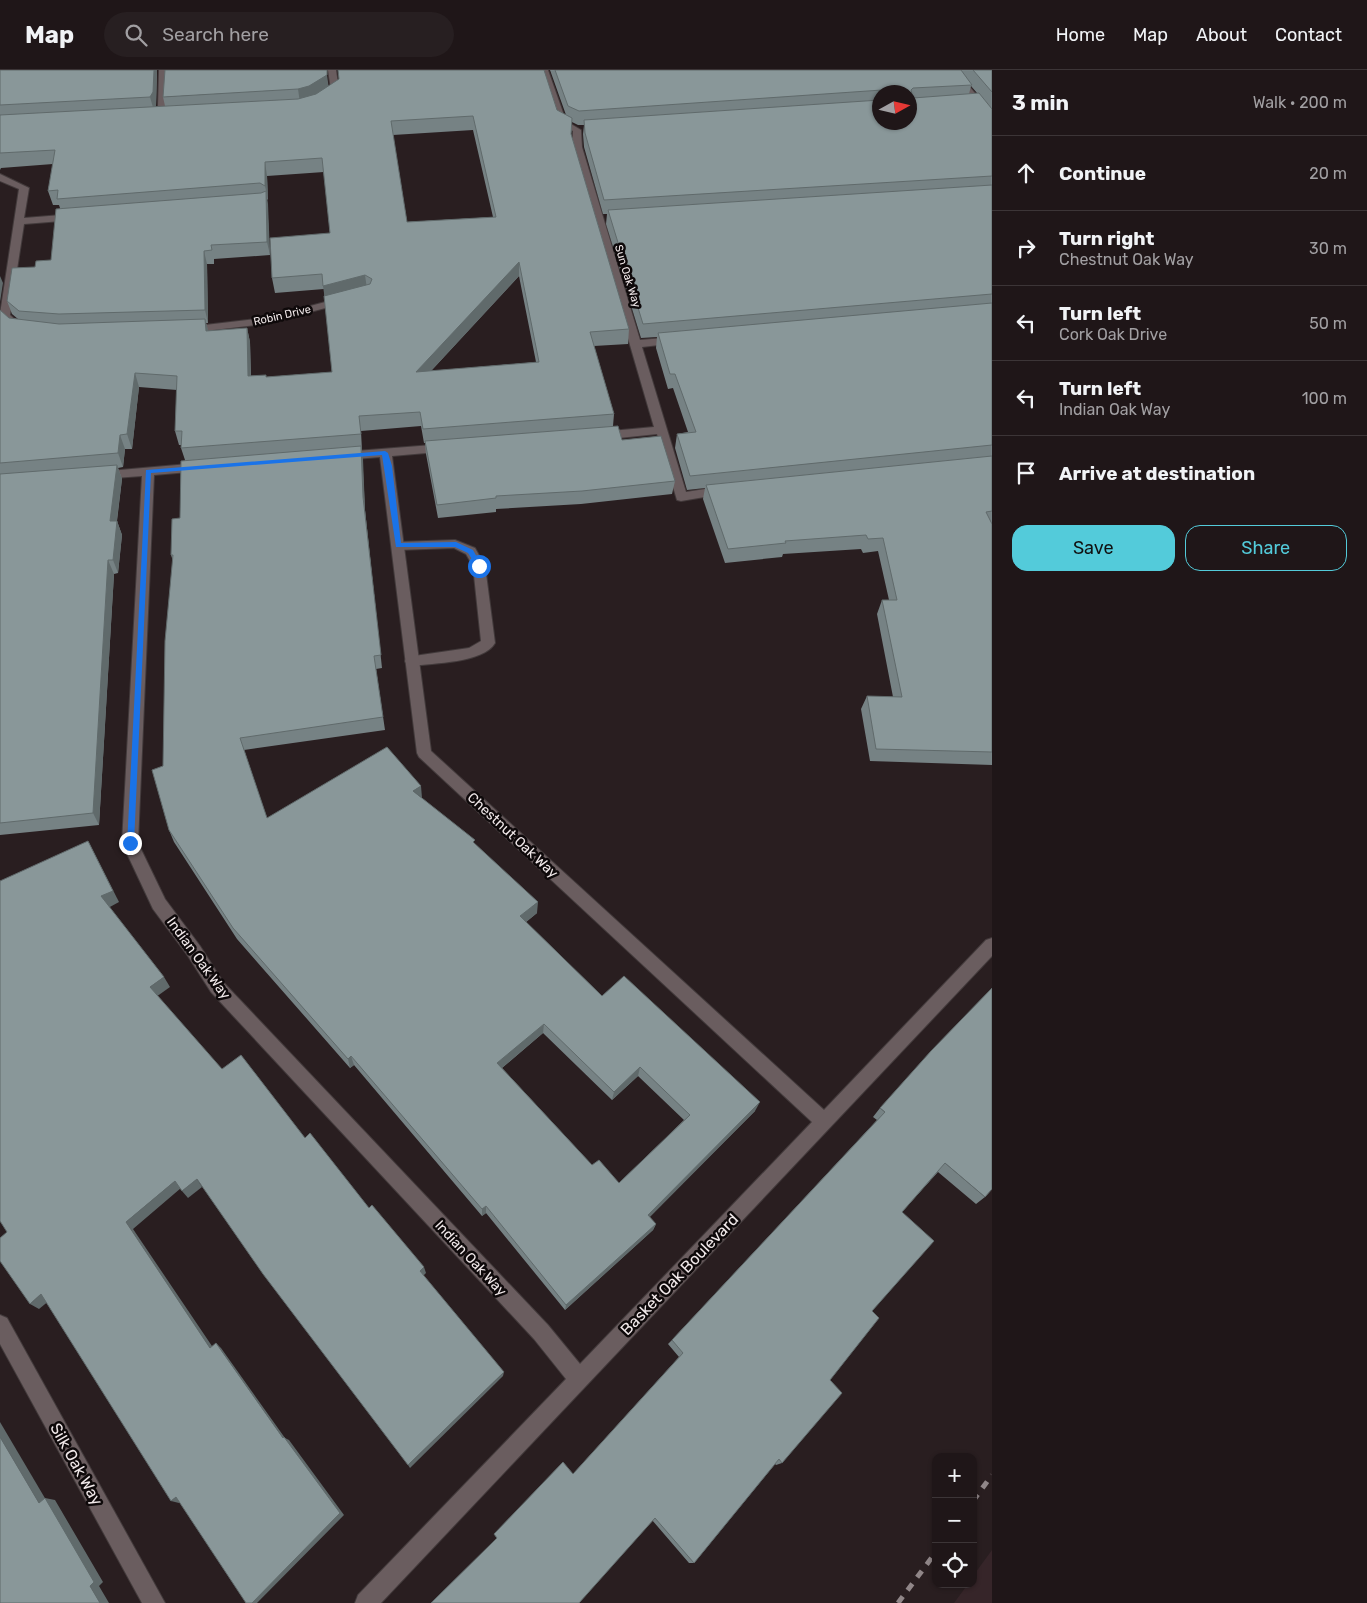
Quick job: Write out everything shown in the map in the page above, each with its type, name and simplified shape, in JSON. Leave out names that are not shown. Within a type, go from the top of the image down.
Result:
[{"type":"street","points":[[149,116],[164,115],[162,106],[163,70]]},
{"type":"street","points":[[314,104],[335,91],[332,70]]},
{"type":"street","name":"Sun Oak Way","points":[[544,70],[562,123],[582,129],[576,147],[603,219],[635,344],[681,497],[740,489]]},
{"type":"street","points":[[952,70],[992,120]]},
{"type":"street","points":[[969,103],[979,102]]},
{"type":"street","points":[[0,178],[24,188],[5,316],[20,329],[29,330]]},
{"type":"street","points":[[18,221],[89,216]]},
{"type":"street","name":"Robin Drive","points":[[176,330],[195,330],[265,321],[358,296]]},
{"type":"street","points":[[635,344],[685,340]]},
{"type":"street","points":[[593,436],[661,430]]},
{"type":"street","points":[[335,457],[454,447]]},
{"type":"street","name":"Chestnut Oak Way","points":[[385,453],[424,753],[824,1122]]},
{"type":"street","points":[[89,476],[217,466]]},
{"type":"street","name":"Indian Oak Way","points":[[148,472],[130,843],[159,904],[194,951],[217,987],[541,1332],[579,1379]]},
{"type":"street","points":[[398,546],[456,544],[471,552],[479,566],[488,643],[472,653],[412,661]]},
{"type":"street","name":"Basket Oak Boulevard","points":[[366,1603],[992,945]]},
{"type":"street","name":"Silk Oak Way","points":[[0,1325],[154,1603]]},
{"type":"shaded area","points":[[992,1550],[992,1603],[954,1603],[965,1588],[977,1588],[977,1571]]},
{"type":"building","points":[[0,70],[154,70],[153,92],[150,97],[0,105]]},
{"type":"building","points":[[165,70],[327,70],[327,75],[309,86],[298,89],[163,97]]},
{"type":"building","points":[[338,70],[544,70],[557,110],[572,118],[571,134],[629,329],[590,332],[614,414],[423,429],[420,412],[359,416],[361,434],[181,448],[182,431],[175,431],[177,376],[135,373],[127,434],[120,435],[118,453],[0,463],[0,310],[9,318],[59,324],[205,319],[206,331],[247,328],[248,376],[266,375],[266,377],[332,372],[324,296],[370,284],[372,279],[365,275],[323,286],[322,274],[272,278],[270,238],[330,233],[322,158],[265,162],[265,186],[260,183],[57,199],[58,190],[48,191],[55,150],[0,153],[0,115],[298,99],[316,94],[339,79]],"holes":[[[473,116],[496,217],[407,222],[391,121]],[[519,262],[539,362],[416,372]]]},
{"type":"building","points":[[555,70],[961,70],[972,85],[917,88],[917,85],[872,85],[872,91],[579,111],[568,106]]},
{"type":"building","points":[[973,70],[992,70],[992,92]]},
{"type":"building","points":[[979,93],[992,109],[992,176],[604,200],[585,133],[584,120],[872,101],[872,130],[917,130],[917,98]]},
{"type":"building","points":[[992,185],[992,294],[643,324],[608,210]]},
{"type":"building","points":[[266,191],[267,242],[211,245],[212,250],[204,251],[205,310],[59,314],[19,311],[7,301],[12,268],[35,267],[36,261],[51,260],[56,209],[261,193]]},
{"type":"building","points":[[992,303],[992,445],[690,476],[677,434],[696,432],[675,374],[670,374],[658,333]]},
{"type":"building","points":[[618,426],[622,440],[661,436],[675,481],[582,491],[496,496],[496,498],[437,505],[425,441]]},
{"type":"building","points":[[361,446],[363,497],[381,655],[374,656],[383,717],[240,738],[267,818],[387,747],[421,786],[413,791],[475,840],[473,842],[538,902],[520,916],[602,996],[624,976],[760,1102],[648,1215],[656,1224],[566,1305],[486,1206],[482,1209],[351,1056],[348,1059],[233,928],[169,830],[152,770],[163,766],[165,641],[173,555],[171,555],[172,519],[180,518],[181,461]],"holes":[[[544,1024],[614,1092],[640,1067],[690,1115],[619,1183],[599,1160],[592,1165],[497,1063]]]},
{"type":"building","points":[[992,456],[992,511],[986,512],[992,524],[992,752],[876,749],[867,696],[902,697],[882,600],[897,600],[883,538],[868,539],[866,535],[785,541],[786,543],[728,549],[706,485]]},
{"type":"building","points":[[117,465],[110,521],[117,521],[113,560],[108,560],[93,813],[0,823],[0,474]]},
{"type":"building","points":[[88,841],[113,891],[101,896],[164,977],[150,987],[222,1069],[241,1055],[305,1138],[310,1133],[369,1208],[372,1205],[424,1267],[420,1271],[504,1372],[408,1465],[263,1274],[197,1179],[182,1191],[175,1181],[126,1222],[210,1348],[216,1343],[283,1438],[340,1513],[252,1603],[246,1603],[176,1497],[171,1501],[41,1294],[30,1304],[0,1261],[0,1238],[7,1232],[0,1221],[0,881]]},
{"type":"building","points":[[992,988],[992,1189],[985,1197],[945,1163],[902,1212],[934,1241],[872,1311],[879,1318],[830,1380],[842,1393],[782,1463],[779,1459],[694,1563],[655,1518],[579,1603],[431,1603],[497,1538],[494,1534],[563,1462],[573,1474],[683,1353],[672,1340],[885,1112],[880,1108],[931,1051]]},
{"type":"building","points":[[0,1437],[39,1503],[45,1498],[94,1582],[90,1586],[100,1603],[0,1603]]},
{"type":"railway","points":[[975,1498],[992,1475]]},
{"type":"railway","points":[[898,1603],[932,1557]]},
{"type":"route","points":[[130,843],[145,498],[148,472],[385,453],[398,546],[456,544],[471,552],[479,566]]}]
